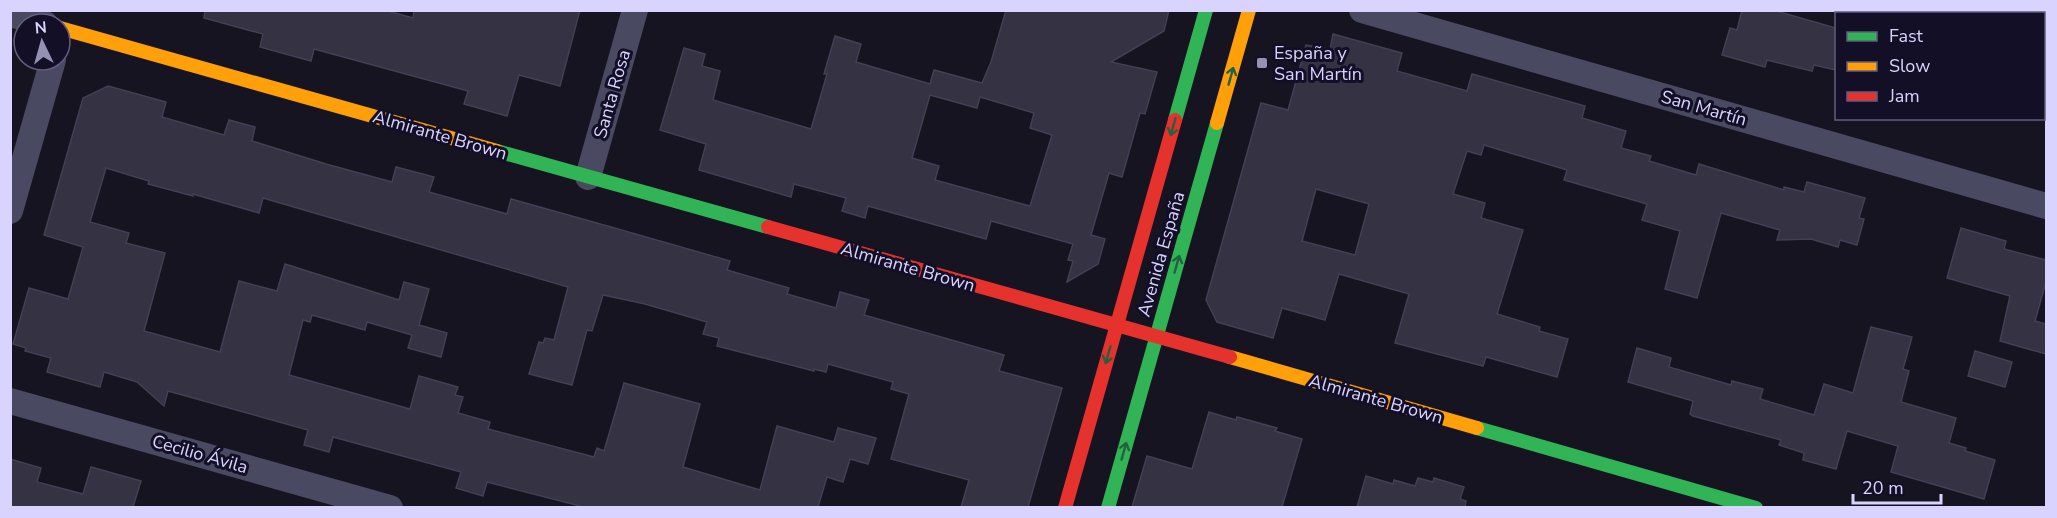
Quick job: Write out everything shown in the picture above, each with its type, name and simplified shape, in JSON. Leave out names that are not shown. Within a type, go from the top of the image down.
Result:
[{"type":"street","name":"Santa Rosa","points":[[588,177],[635,10]]},
{"type":"street","name":"Avenida España","points":[[1065,507],[1206,10]]},
{"type":"street","name":"Avenida España","points":[[1108,507],[1249,10]]},
{"type":"street","name":"San Martín","points":[[1362,10],[2046,206]]},
{"type":"street","name":"Almirante Brown","points":[[72,29],[1756,507]]},
{"type":"street","points":[[10,211],[50,72]]},
{"type":"street","name":"Cecilio Ávila","points":[[10,401],[390,507]]},
{"type":"building","points":[[205,10],[384,10],[413,18],[414,10],[580,10],[560,86],[519,75],[507,116],[464,104],[468,91],[314,49],[311,61],[260,47],[263,34],[204,18]]},
{"type":"building","points":[[1006,10],[1169,10],[1164,31],[1111,62],[1157,72],[1145,114],[1140,113],[1122,177],[1109,173],[1091,235],[1105,239],[1098,264],[1067,282],[1073,261],[1068,260],[1073,244],[991,221],[986,239],[868,206],[865,218],[842,211],[846,198],[794,184],[791,197],[699,170],[706,144],[660,130],[684,48],[705,54],[702,66],[720,71],[713,100],[811,129],[835,36],[861,44],[856,62],[930,84],[934,70],[982,83],[991,62]],"holes":[[[930,95],[977,108],[980,97],[1034,113],[1030,128],[1052,135],[1030,206],[935,180],[939,166],[912,158]]]},
{"type":"building","points":[[1742,10],[1773,10],[1835,28],[1835,70],[1814,65],[1812,71],[1767,60],[1765,67],[1722,55],[1730,28],[1737,30]]},
{"type":"building","points":[[1333,34],[1402,53],[1397,71],[1467,91],[1472,74],[1585,106],[1582,118],[1626,131],[1621,148],[1651,156],[1649,161],[1696,175],[1699,164],[1784,190],[1784,187],[1804,192],[1807,182],[1865,198],[1859,218],[1864,219],[1857,245],[1840,240],[1838,247],[1811,239],[1777,240],[1780,230],[1721,213],[1697,298],[1665,289],[1680,231],[1642,220],[1647,204],[1564,180],[1567,170],[1484,145],[1481,155],[1467,151],[1453,194],[1485,203],[1481,218],[1523,230],[1497,314],[1540,327],[1539,331],[1568,339],[1557,377],[1486,357],[1483,366],[1395,343],[1409,294],[1339,274],[1325,320],[1282,308],[1273,338],[1217,322],[1206,300],[1261,103],[1288,110],[1306,45],[1330,49]],"holes":[[[1316,189],[1369,204],[1355,255],[1302,241]]]},
{"type":"building","points":[[108,86],[166,102],[162,117],[224,135],[229,120],[255,127],[252,141],[326,164],[392,182],[396,167],[434,177],[429,192],[507,214],[511,199],[611,227],[730,261],[727,270],[789,288],[787,294],[836,308],[840,292],[869,300],[864,315],[1004,355],[999,371],[1062,388],[1028,507],[961,507],[969,480],[891,459],[909,394],[891,389],[893,382],[828,364],[826,372],[814,369],[814,371],[717,346],[719,338],[703,334],[707,322],[645,304],[603,295],[592,331],[587,330],[572,385],[529,374],[539,342],[543,343],[545,338],[554,340],[568,287],[263,198],[259,213],[148,184],[149,181],[106,168],[90,222],[129,233],[126,243],[165,253],[144,331],[220,352],[239,281],[277,291],[285,264],[399,300],[404,282],[429,289],[419,325],[447,333],[441,357],[408,348],[412,335],[367,322],[365,330],[312,315],[310,322],[303,320],[289,375],[410,409],[419,376],[458,387],[455,395],[463,397],[458,413],[490,422],[488,429],[594,457],[597,448],[604,451],[624,383],[700,404],[683,467],[760,490],[777,426],[834,442],[838,428],[876,438],[868,464],[850,459],[843,482],[827,477],[818,507],[584,507],[487,482],[483,496],[456,488],[461,472],[333,437],[329,452],[304,445],[308,430],[168,391],[164,406],[137,382],[104,372],[100,387],[47,372],[51,358],[25,351],[26,348],[13,344],[29,288],[68,299],[83,247],[44,235],[83,98]]},
{"type":"building","points":[[1961,228],[2006,241],[2004,249],[2046,260],[2046,282],[2035,321],[2046,324],[2046,354],[2000,341],[2010,296],[1947,278]]},
{"type":"building","points":[[1871,327],[1912,337],[1903,369],[1909,371],[1901,402],[1956,418],[1949,443],[1966,448],[1965,451],[1995,460],[1984,499],[1891,472],[1898,446],[1847,431],[1836,469],[1803,460],[1804,453],[1779,445],[1781,440],[1693,416],[1690,414],[1693,401],[1628,382],[1637,348],[1671,358],[1669,367],[1731,385],[1732,381],[1763,389],[1760,399],[1814,415],[1824,384],[1853,393]]},
{"type":"building","points":[[1975,351],[2012,362],[2005,387],[1968,376]]},
{"type":"building","points":[[1209,412],[1277,428],[1275,431],[1302,439],[1282,507],[1132,507],[1147,456],[1192,469]]},
{"type":"building","points":[[10,459],[41,468],[37,482],[83,494],[91,467],[141,481],[133,507],[10,507]]},
{"type":"building","points":[[1366,476],[1393,484],[1394,480],[1415,486],[1418,478],[1433,482],[1434,478],[1464,487],[1460,499],[1466,501],[1465,507],[1357,507]]},
{"type":"traffic: fast","points":[[1175,120],[1206,10]]},
{"type":"traffic: fast","points":[[1108,508],[1217,123]]},
{"type":"traffic: fast","points":[[497,151],[768,227]]},
{"type":"traffic: fast","points":[[1477,428],[1756,508]]},
{"type":"traffic: slow","points":[[1217,123],[1249,10]]},
{"type":"traffic: slow","points":[[72,31],[497,151]]},
{"type":"traffic: slow","points":[[1230,357],[1477,428]]},
{"type":"traffic: jam","points":[[1065,508],[1175,120]]},
{"type":"traffic: jam","points":[[768,227],[1230,357]]},
{"type":"place","name":"España y San Martín","points":[[1262,63]]}]
